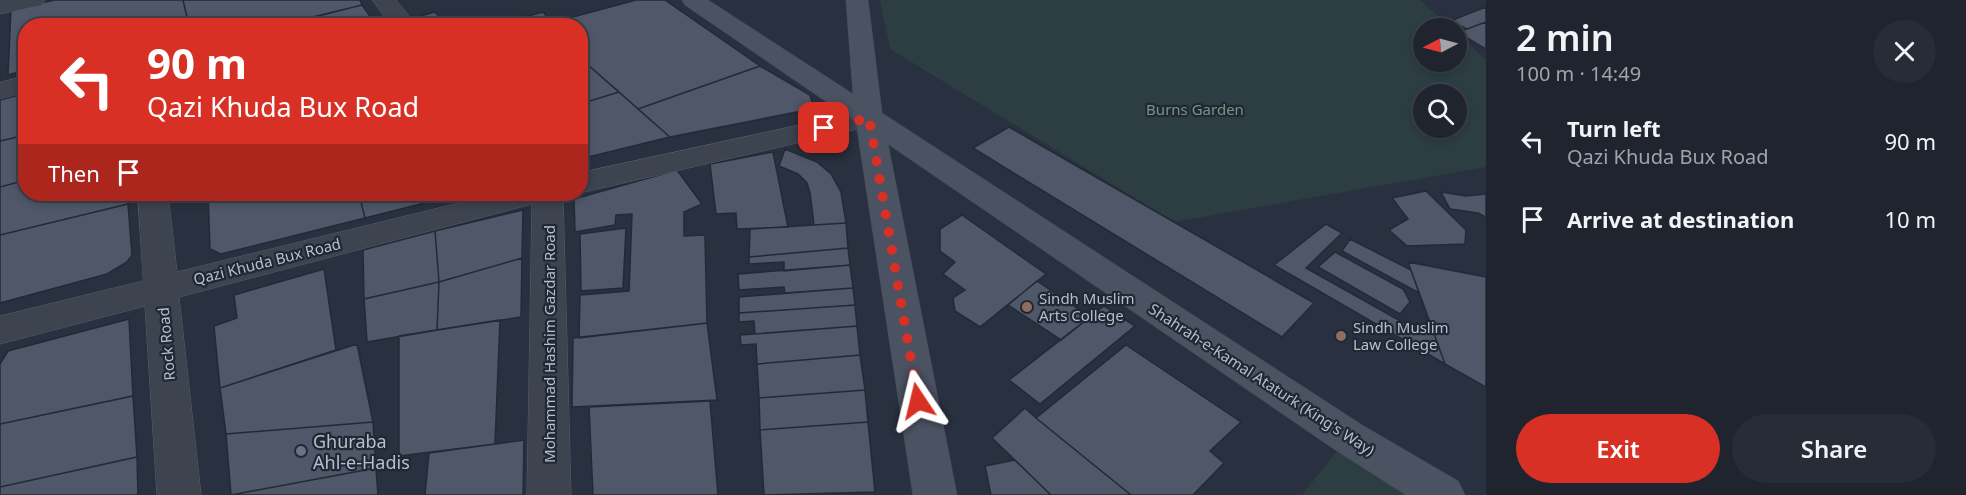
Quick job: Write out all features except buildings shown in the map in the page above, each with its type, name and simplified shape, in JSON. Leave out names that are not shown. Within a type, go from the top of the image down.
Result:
[{"type":"street","points":[[0,7],[34,0]]},
{"type":"street","points":[[384,0],[399,18]]},
{"type":"street","name":"Shahrah-e-Kamal Ataturk (King's Way)","points":[[693,0],[1348,437],[1443,495]]},
{"type":"street","points":[[857,0],[869,118],[935,495]]},
{"type":"street","points":[[0,91],[18,86]]},
{"type":"street","points":[[588,181],[869,118]]},
{"type":"street","name":"Rock Road","points":[[154,201],[178,495]]},
{"type":"street","name":"Qazi Khuda Bux Road","points":[[0,330],[506,201]]},
{"type":"street","name":"Mohammad Hashim Gazdar Road","points":[[548,201],[549,495]]},
{"type":"green space","name":"Burns Garden","points":[[880,0],[1420,0],[1440,18],[1413,18],[1413,72],[1467,72],[1467,42],[1486,60],[1486,167],[1174,222],[890,49]]},
{"type":"green space","points":[[1348,437],[1436,495],[1302,495]]},
{"type":"place","name":"Sindh Muslim Arts College","points":[[1027,307]]},
{"type":"place","name":"Sindh Muslim Law College","points":[[1341,336]]},
{"type":"place","name":"Ghuraba Ahl-e-Hadis","points":[[301,451]]},
{"type":"route","points":[[824,128],[869,118],[918,401]]}]
